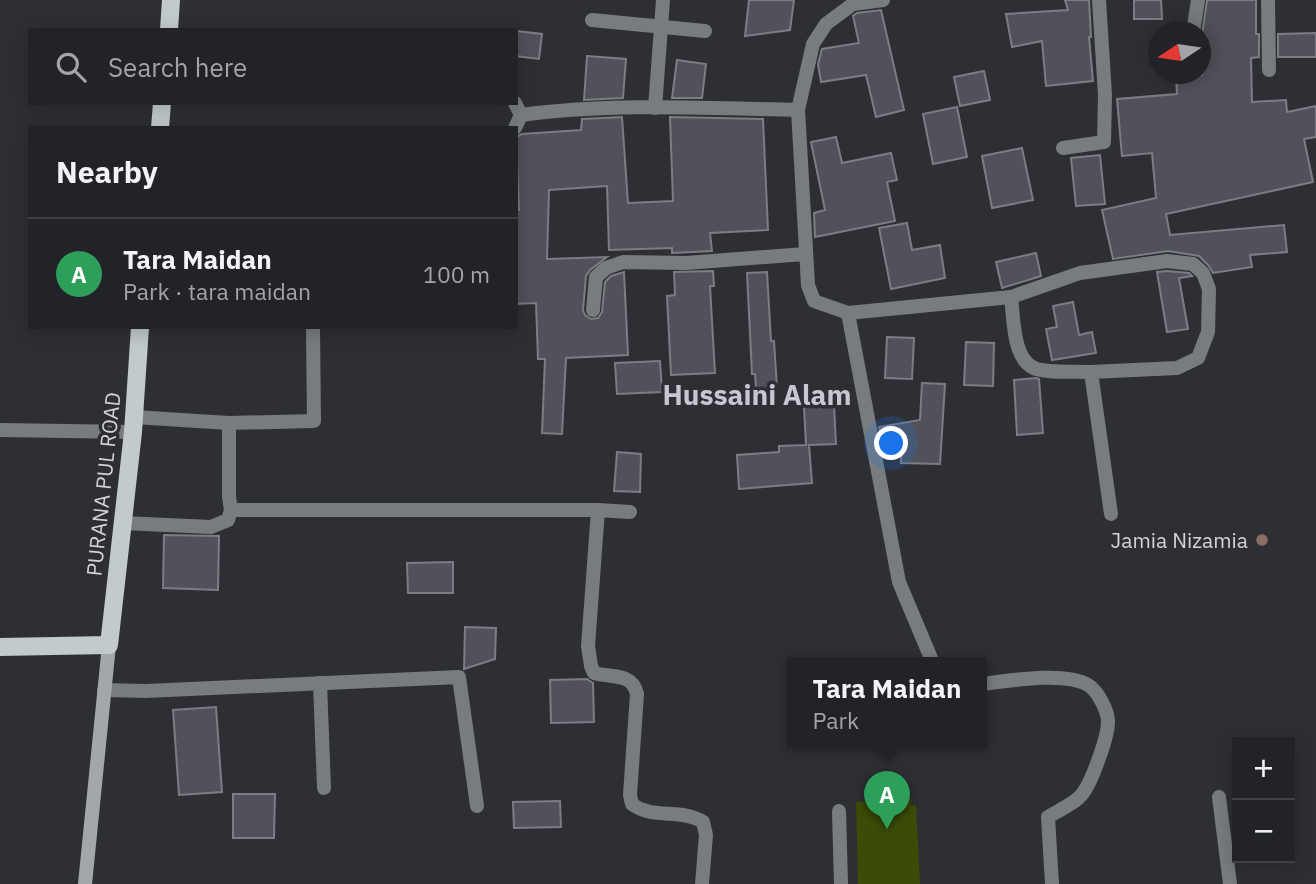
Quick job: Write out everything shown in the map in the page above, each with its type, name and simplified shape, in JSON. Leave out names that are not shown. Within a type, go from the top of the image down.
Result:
[{"type":"main road","points":[[169,28],[171,0]]},
{"type":"main road","points":[[160,126],[162,105]]},
{"type":"main road","name":"PURANA PUL ROAD","points":[[109,645],[134,424],[140,329]]},
{"type":"main road","points":[[0,647],[109,645],[85,884]]},
{"type":"street","points":[[655,108],[663,0]]},
{"type":"street","points":[[883,0],[853,5],[826,24],[813,44],[797,110],[808,285],[814,300],[848,313],[1011,298],[1080,273],[1167,261],[1193,264],[1203,273],[1209,289],[1208,332],[1198,358],[1177,368],[1091,372],[1038,370],[1026,363],[1020,353],[1011,298]]},
{"type":"street","points":[[1063,148],[1104,142],[1105,95],[1099,0]]},
{"type":"street","points":[[1195,21],[1198,0]]},
{"type":"street","points":[[1268,0],[1269,70]]},
{"type":"street","points":[[592,20],[705,32]]},
{"type":"street","points":[[517,115],[655,108],[797,110]]},
{"type":"street","points":[[593,310],[596,277],[606,268],[623,262],[686,263],[806,254]]},
{"type":"street","points":[[848,313],[899,582],[930,657]]},
{"type":"street","points":[[0,430],[134,424],[314,421],[313,329]]},
{"type":"street","points":[[1091,372],[1111,513]]},
{"type":"street","points":[[122,523],[211,527],[228,520],[231,510],[229,423]]},
{"type":"street","points":[[231,510],[630,512]]},
{"type":"street","points":[[598,510],[588,646],[594,673],[629,680],[635,686],[637,694],[630,794],[632,804],[641,811],[695,817],[703,822],[706,835],[702,884]]},
{"type":"street","points":[[104,691],[459,677],[477,806]]},
{"type":"street","points":[[987,683],[1041,677],[1089,685],[1100,698],[1108,722],[1092,778],[1081,796],[1048,817],[1052,884]]},
{"type":"street","points":[[320,683],[324,788]]},
{"type":"street","points":[[1219,797],[1230,884]]},
{"type":"street","points":[[839,811],[841,884]]},
{"type":"green space","points":[[911,797],[911,805],[916,805],[920,884],[858,884],[856,802]]},
{"type":"building","points":[[749,0],[794,0],[790,30],[745,36]]},
{"type":"building","points":[[1065,0],[1089,0],[1093,81],[1046,86],[1042,41],[1012,47],[1006,14],[1068,10]]},
{"type":"building","points":[[1134,0],[1161,0],[1162,19],[1134,19]]},
{"type":"building","points":[[1207,0],[1256,0],[1259,57],[1251,58],[1252,102],[1286,100],[1287,112],[1316,106],[1316,137],[1304,139],[1313,182],[1166,214],[1170,235],[1284,225],[1287,252],[1250,255],[1252,267],[1213,273],[1199,256],[1168,251],[1113,259],[1102,210],[1156,198],[1152,153],[1122,156],[1117,99],[1177,94],[1176,84],[1211,84],[1211,21],[1204,21]]},
{"type":"building","points":[[881,10],[904,110],[876,117],[866,75],[821,82],[818,64],[822,49],[859,43],[853,16]]},
{"type":"building","points":[[518,31],[542,34],[539,59],[518,56]]},
{"type":"building","points":[[1316,33],[1316,57],[1278,57],[1278,34]]},
{"type":"building","points":[[587,56],[626,59],[623,98],[584,100]]},
{"type":"building","points":[[677,60],[706,64],[702,98],[672,98]]},
{"type":"building","points":[[984,71],[990,100],[960,106],[954,77]]},
{"type":"building","points":[[957,107],[967,157],[933,164],[923,114]]},
{"type":"building","points":[[622,117],[628,203],[673,201],[670,117],[763,119],[768,230],[710,233],[712,251],[672,253],[672,248],[609,250],[607,186],[549,190],[547,259],[607,257],[586,276],[583,310],[585,315],[591,319],[598,318],[602,312],[605,282],[611,276],[624,272],[628,355],[566,358],[562,434],[542,433],[545,359],[538,359],[536,303],[518,304],[518,136],[581,130],[582,119]]},
{"type":"building","points":[[836,137],[842,163],[891,153],[897,180],[887,182],[895,221],[815,237],[814,213],[825,210],[811,142]]},
{"type":"building","points":[[1022,148],[1033,200],[992,208],[982,156]]},
{"type":"building","points":[[1100,155],[1105,204],[1076,206],[1071,158]]},
{"type":"building","points":[[907,223],[912,250],[940,245],[945,278],[891,289],[879,228]]},
{"type":"building","points":[[1036,253],[1041,276],[1002,288],[996,262]]},
{"type":"building","points":[[713,271],[714,286],[710,286],[715,373],[671,375],[667,296],[675,295],[674,272]]},
{"type":"building","points":[[767,272],[777,388],[756,389],[755,374],[752,374],[747,273]]},
{"type":"building","points":[[1157,272],[1189,273],[1192,276],[1179,278],[1188,329],[1167,332]]},
{"type":"building","points":[[1073,302],[1079,335],[1092,332],[1096,353],[1052,360],[1046,329],[1057,327],[1053,306]]},
{"type":"building","points":[[887,337],[914,338],[912,379],[885,378]]},
{"type":"building","points":[[966,342],[994,343],[993,386],[964,385]]},
{"type":"building","points":[[660,361],[662,392],[617,394],[615,363]]},
{"type":"building","points":[[1039,379],[1043,433],[1017,435],[1014,380]]},
{"type":"building","points":[[922,383],[945,384],[940,464],[901,463],[901,449],[884,452],[879,427],[920,420]]},
{"type":"building","points":[[834,405],[836,444],[809,445],[812,483],[739,489],[737,455],[779,452],[779,446],[806,445],[804,407]]},
{"type":"building","points":[[617,452],[641,454],[640,492],[614,491]]},
{"type":"building","points":[[164,535],[219,536],[218,590],[163,588]]},
{"type":"building","points":[[453,562],[453,593],[408,593],[407,563]]},
{"type":"building","points":[[465,627],[496,628],[495,659],[464,669]]},
{"type":"building","points":[[587,679],[593,683],[594,722],[551,723],[550,680]]},
{"type":"building","points":[[216,707],[222,792],[179,795],[173,710]]},
{"type":"building","points":[[233,794],[275,794],[274,838],[233,838]]},
{"type":"building","points":[[560,801],[561,827],[514,828],[513,802]]},
{"type":"place","name":"Jamia Nizamia","points":[[1262,540]]},
{"type":"place","name":"Tara Maidan","points":[[887,829]]},
{"type":"district","name":"Hussaini Alam","points":[[757,394]]}]
